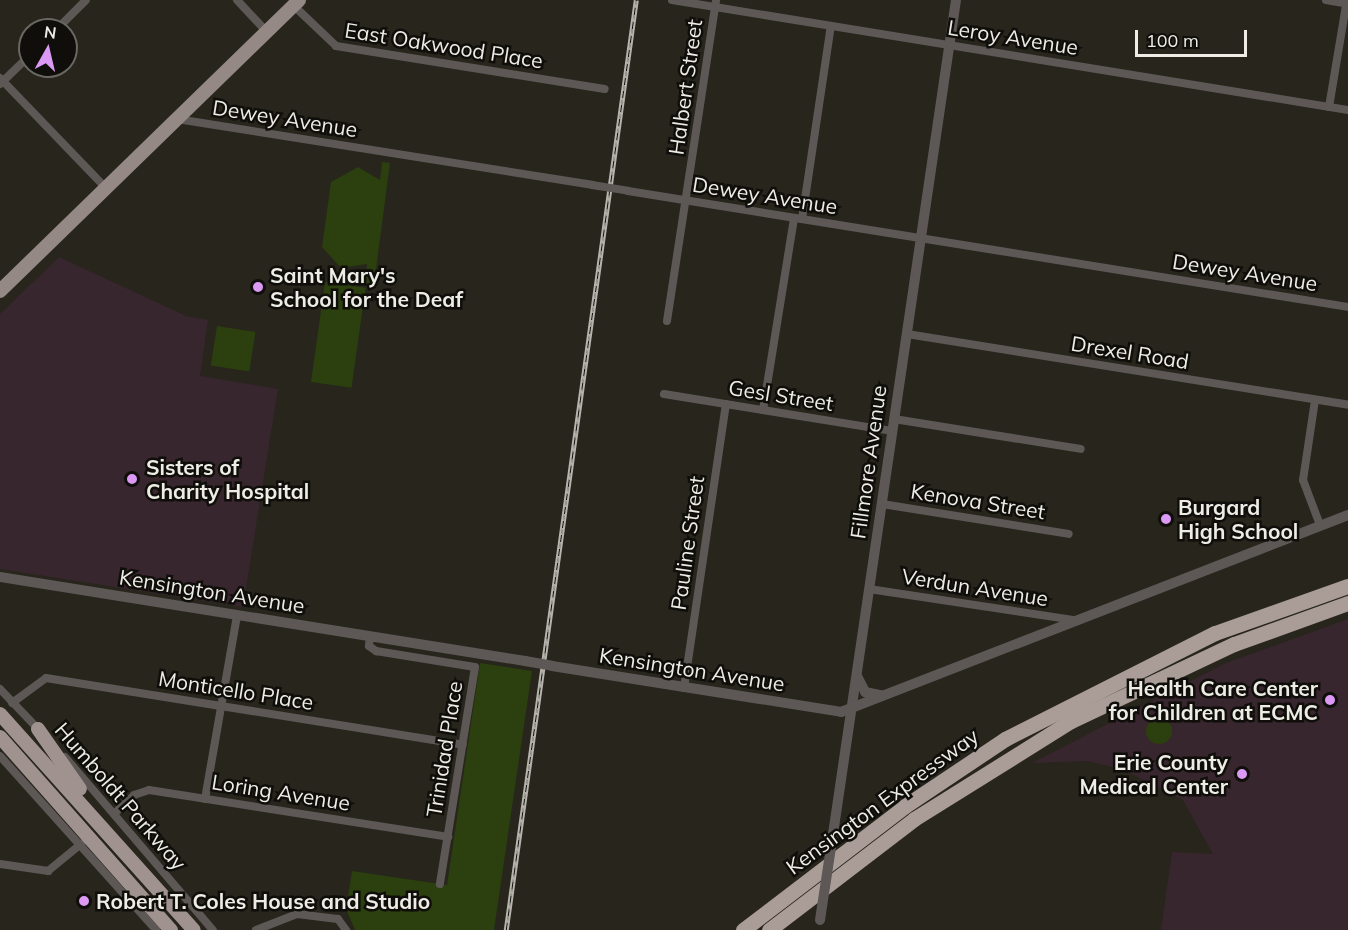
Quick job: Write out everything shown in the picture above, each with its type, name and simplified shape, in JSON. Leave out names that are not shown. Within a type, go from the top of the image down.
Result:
[{"type":"highway","name":"Kensington Expressway","points":[[743,930],[905,806],[1005,739],[1215,633],[1348,586]]},
{"type":"highway","name":"Kensington Expressway","points":[[769,930],[914,819],[1071,721],[1224,648],[1348,603]]},
{"type":"highway","points":[[0,714],[109,830],[194,930]]},
{"type":"highway","points":[[38,729],[109,830]]},
{"type":"highway","points":[[0,737],[171,930]]},
{"type":"highway","points":[[0,750],[36,778]]},
{"type":"main road","points":[[0,291],[296,3]]},
{"type":"street","points":[[68,18],[86,0]]},
{"type":"street","points":[[237,0],[266,31]]},
{"type":"street","name":"Leroy Avenue","points":[[672,0],[715,4],[831,26],[1348,110]]},
{"type":"street","name":"Fillmore Avenue","points":[[819,925],[956,0]]},
{"type":"street","points":[[1326,0],[1347,2],[1329,107]]},
{"type":"street","name":"East Oakwood Place","points":[[296,3],[336,46],[605,89]]},
{"type":"street","name":"Halbert Street","points":[[667,321],[715,4]]},
{"type":"street","points":[[763,410],[831,26]]},
{"type":"street","points":[[18,66],[1,81],[106,188]]},
{"type":"street","name":"Dewey Avenue","points":[[177,119],[1348,307]]},
{"type":"street","name":"Drexel Road","points":[[907,334],[1348,405]]},
{"type":"street","name":"Gesl Street","points":[[664,394],[892,431]]},
{"type":"street","points":[[1315,400],[1303,480],[1320,525]]},
{"type":"street","name":"Pauline Street","points":[[684,688],[726,404]]},
{"type":"street","points":[[894,419],[1081,449]]},
{"type":"street","name":"Kenova Street","points":[[882,504],[1069,534]]},
{"type":"street","name":"Kensington Avenue","points":[[0,577],[841,712],[1348,514]]},
{"type":"street","name":"Verdun Avenue","points":[[869,589],[1075,620]]},
{"type":"street","points":[[205,799],[237,615]]},
{"type":"street","name":"Trinidad Place","points":[[370,636],[369,646],[376,651],[475,667],[440,884]]},
{"type":"street","points":[[857,676],[865,692],[890,693]]},
{"type":"street","name":"Monticello Place","points":[[12,703],[44,678],[463,745]]},
{"type":"street","name":"Humboldt Parkway","points":[[0,689],[116,812],[213,930]]},
{"type":"street","points":[[0,756],[156,930]]},
{"type":"street","name":"Loring Avenue","points":[[116,812],[144,790],[448,837]]},
{"type":"street","points":[[0,864],[48,871],[81,844]]},
{"type":"street","points":[[256,930],[297,914],[338,919],[346,930]]},
{"type":"shaded area","name":"Sisters of Charity Hospital","points":[[59,257],[186,316],[208,320],[200,376],[278,389],[243,607],[0,569],[0,314]]},
{"type":"shaded area","name":"Erie County Medical Center","points":[[1348,619],[1348,930],[1161,930],[1172,852],[1213,854],[1183,800],[1122,769],[1087,761],[1032,763],[1226,663]]},
{"type":"green space","points":[[382,162],[390,163],[374,285],[365,284],[367,264],[341,268],[322,247],[331,182],[358,167],[380,180]]},
{"type":"green space","points":[[325,282],[366,288],[352,388],[311,382]]},
{"type":"green space","points":[[217,326],[256,332],[249,372],[211,366]]},
{"type":"green space","points":[[480,663],[532,671],[494,930],[355,930],[346,909],[352,871],[447,885]]},
{"type":"green space","points":[[1159,718],[1168,722],[1172,731],[1168,740],[1159,744],[1150,740],[1146,731],[1150,722]]},
{"type":"railway","points":[[506,930],[636,0]]},
{"type":"place","name":"Saint Mary's School for the Deaf","points":[[258,287]]},
{"type":"place","name":"Sisters of Charity Hospital","points":[[132,479]]},
{"type":"place","name":"Burgard High School","points":[[1166,519]]},
{"type":"place","name":"Health Care Center for Children at ECMC","points":[[1330,700]]},
{"type":"place","name":"Erie County Medical Center","points":[[1242,774]]},
{"type":"place","name":"Robert T. Coles House and Studio","points":[[84,901]]}]
